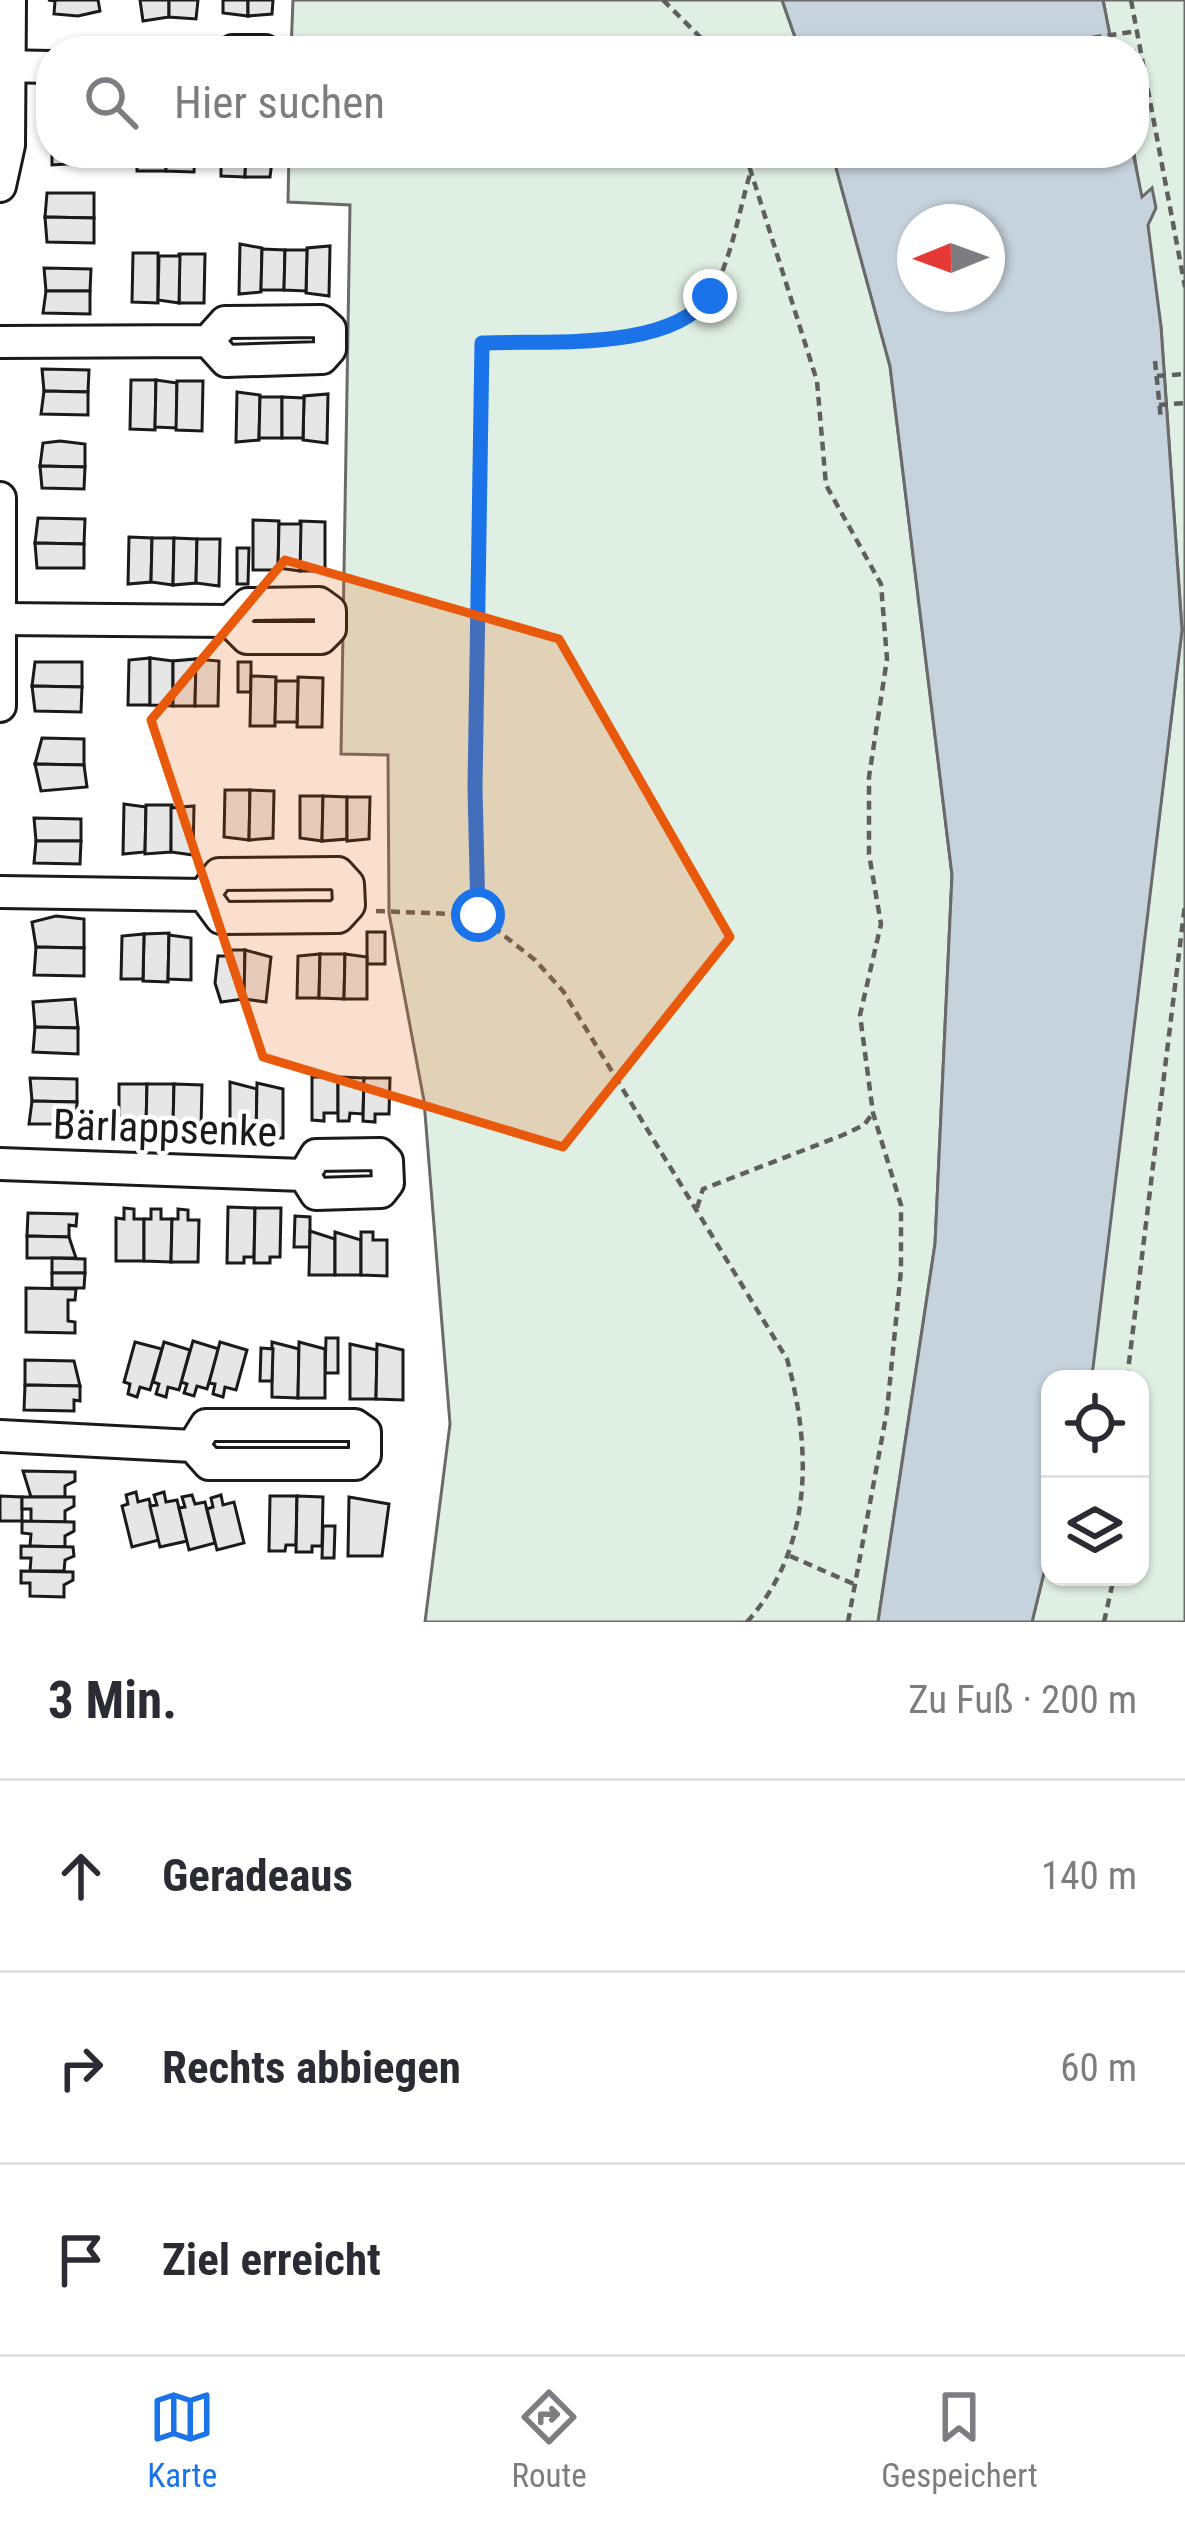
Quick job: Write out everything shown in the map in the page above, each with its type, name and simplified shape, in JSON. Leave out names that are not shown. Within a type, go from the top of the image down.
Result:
[{"type":"street","points":[[0,186],[9,145],[5,66],[10,0]]},
{"type":"street","points":[[5,66],[36,67]]},
{"type":"street","points":[[0,342],[217,332]]},
{"type":"street","points":[[0,498],[0,706]]},
{"type":"street","points":[[1,619],[239,612]]},
{"type":"street","points":[[0,892],[212,885],[338,874],[348,884],[349,905],[338,917],[221,918],[212,885]]},
{"type":"street","name":"Bärlappsenke","points":[[0,1164],[310,1165]]},
{"type":"street","points":[[0,1436],[200,1435]]},
{"type":"path","points":[[663,0],[700,36]]},
{"type":"path","points":[[1132,0],[1139,36]]},
{"type":"path","points":[[1104,36],[1138,31]]},
{"type":"path","points":[[1149,91],[1185,287]]},
{"type":"path","points":[[749,168],[817,381],[826,485],[881,584],[887,659],[869,777],[869,854],[881,924],[860,1015],[873,1113],[901,1205],[901,1270],[898,1339],[848,1622]]},
{"type":"path","points":[[478,915],[475,788],[482,343],[628,336],[680,325],[696,315],[721,269],[750,174]]},
{"type":"path","points":[[1155,361],[1161,420]]},
{"type":"path","points":[[1156,376],[1185,374]]},
{"type":"path","points":[[1159,405],[1185,403]]},
{"type":"path","points":[[1128,1370],[1185,904]]},
{"type":"path","points":[[338,917],[380,911],[478,915],[536,960],[563,991],[791,1374],[801,1423],[802,1497],[790,1556],[747,1622]]},
{"type":"path","points":[[697,1214],[703,1189],[843,1136],[864,1125],[873,1113]]},
{"type":"path","points":[[790,1556],[856,1585]]},
{"type":"path","points":[[1104,1622],[1112,1586]]},
{"type":"highlighted area","points":[[285,560],[559,639],[730,937],[563,1147],[263,1057],[151,720]]},
{"type":"green space","points":[[293,0],[782,0],[795,36],[292,36]]},
{"type":"green space","points":[[1103,0],[1185,0],[1185,1622],[1032,1622],[1041,1585],[1149,1586],[1149,1370],[1091,1370],[1182,630],[1161,327],[1136,168],[1149,168],[1149,36],[1110,36]]},
{"type":"green space","points":[[289,168],[836,168],[890,366],[952,875],[935,1244],[878,1622],[425,1622],[450,1424],[424,1101],[389,913],[388,755],[341,754],[350,205],[288,202]]},
{"type":"shaded area","points":[[782,0],[1103,0],[1110,36],[795,36]]},
{"type":"shaded area","points":[[836,168],[1136,168],[1142,197],[1152,188],[1156,208],[1148,225],[1161,327],[1182,630],[1093,1368],[1041,1370],[1041,1585],[1032,1622],[878,1622],[935,1244],[952,875],[890,366]]},
{"type":"building","points":[[48,0],[98,0],[100,11],[54,14],[55,1]]},
{"type":"building","points":[[140,0],[169,0],[169,17],[143,21]]},
{"type":"building","points":[[169,0],[198,0],[196,19],[169,17]]},
{"type":"building","points":[[223,0],[248,0],[248,16],[223,13]]},
{"type":"building","points":[[248,0],[273,0],[272,14],[248,16]]},
{"type":"building","points":[[166,168],[194,168],[194,172]]},
{"type":"building","points":[[221,168],[245,168],[245,177],[221,176]]},
{"type":"building","points":[[245,168],[271,168],[270,177],[245,177]]},
{"type":"building","points":[[47,193],[94,193],[94,218],[45,217]]},
{"type":"building","points":[[45,217],[94,218],[94,243],[47,242]]},
{"type":"building","points":[[240,244],[262,248],[261,292],[239,294]]},
{"type":"building","points":[[330,246],[329,296],[306,293],[307,248]]},
{"type":"building","points":[[262,249],[285,250],[284,290],[261,290]]},
{"type":"building","points":[[285,250],[307,250],[306,291],[284,290]]},
{"type":"building","points":[[133,253],[158,253],[158,303],[132,302]]},
{"type":"building","points":[[179,254],[205,254],[204,303],[179,303]]},
{"type":"building","points":[[159,256],[180,256],[179,303],[158,300]]},
{"type":"building","points":[[44,268],[91,269],[90,291],[46,291]]},
{"type":"building","points":[[46,291],[90,291],[90,314],[43,313]]},
{"type":"building","points":[[42,369],[89,370],[88,392],[44,391]]},
{"type":"building","points":[[131,380],[156,380],[155,430],[130,429]]},
{"type":"building","points":[[156,380],[177,383],[177,428],[155,427]]},
{"type":"building","points":[[177,381],[203,381],[202,431],[176,430]]},
{"type":"building","points":[[44,391],[88,392],[88,415],[41,414]]},
{"type":"building","points":[[237,392],[260,395],[259,440],[236,442]]},
{"type":"building","points":[[328,394],[327,443],[303,440],[304,396]]},
{"type":"building","points":[[260,397],[282,397],[282,438],[259,438]]},
{"type":"building","points":[[282,397],[304,398],[303,438],[282,438]]},
{"type":"building","points":[[43,443],[85,444],[85,467],[40,466]]},
{"type":"building","points":[[40,466],[85,467],[84,489],[42,488]]},
{"type":"building","points":[[38,518],[85,519],[84,544],[35,543]]},
{"type":"building","points":[[253,520],[279,521],[278,570],[253,570]]},
{"type":"building","points":[[300,521],[325,522],[325,571],[300,571]]},
{"type":"building","points":[[279,524],[301,524],[300,571],[278,568]]},
{"type":"building","points":[[129,537],[152,538],[151,582],[128,584]]},
{"type":"building","points":[[152,538],[174,538],[173,585],[151,582]]},
{"type":"building","points":[[174,538],[197,539],[196,583],[173,585]]},
{"type":"building","points":[[197,539],[220,539],[219,586],[196,583]]},
{"type":"building","points":[[35,543],[84,544],[84,568],[37,568]]},
{"type":"building","points":[[237,548],[249,548],[248,584],[237,584]]},
{"type":"building","points":[[150,658],[150,705],[128,705],[129,660]]},
{"type":"building","points":[[150,658],[173,661],[173,706],[150,705]]},
{"type":"building","points":[[196,659],[195,706],[173,706],[173,661]]},
{"type":"building","points":[[196,659],[219,661],[218,706],[195,706]]},
{"type":"building","points":[[35,662],[82,662],[82,687],[32,686]]},
{"type":"building","points":[[238,662],[251,662],[251,692],[238,692]]},
{"type":"building","points":[[251,676],[276,677],[275,726],[250,726]]},
{"type":"building","points":[[298,677],[323,678],[322,727],[297,727]]},
{"type":"building","points":[[276,681],[298,681],[297,722],[275,722]]},
{"type":"building","points":[[32,686],[82,687],[81,712],[35,711]]},
{"type":"building","points":[[42,738],[84,739],[84,765],[35,764]]},
{"type":"building","points":[[35,764],[84,765],[87,787],[41,791]]},
{"type":"building","points":[[225,790],[250,790],[249,840],[224,837]]},
{"type":"building","points":[[250,790],[274,791],[273,838],[249,840]]},
{"type":"building","points":[[300,796],[323,796],[322,841],[300,838]]},
{"type":"building","points":[[323,796],[347,797],[347,839],[322,841]]},
{"type":"building","points":[[347,797],[370,797],[369,839],[347,841]]},
{"type":"building","points":[[124,804],[146,807],[145,852],[123,854]]},
{"type":"building","points":[[146,805],[172,805],[171,852],[145,854]]},
{"type":"building","points":[[194,806],[193,855],[171,852],[171,808]]},
{"type":"building","points":[[34,818],[81,819],[81,841],[36,841]]},
{"type":"building","points":[[36,841],[81,841],[80,864],[34,863]]},
{"type":"building","points":[[56,916],[84,919],[84,948],[36,947],[32,922]]},
{"type":"building","points":[[367,932],[385,932],[385,964],[367,964]]},
{"type":"building","points":[[169,933],[168,982],[143,981],[144,934]]},
{"type":"building","points":[[144,934],[143,979],[121,979],[122,936]]},
{"type":"building","points":[[169,935],[191,938],[191,980],[168,979]]},
{"type":"building","points":[[36,947],[84,948],[84,976],[34,975]]},
{"type":"building","points":[[231,950],[245,950],[244,999],[221,1002],[215,983],[218,956],[231,956]]},
{"type":"building","points":[[245,950],[271,957],[266,1002],[244,999]]},
{"type":"building","points":[[320,954],[319,998],[297,998],[298,956]]},
{"type":"building","points":[[320,954],[345,954],[344,999],[319,998]]},
{"type":"building","points":[[345,954],[367,957],[367,999],[344,999]]},
{"type":"building","points":[[75,999],[78,1028],[35,1027],[33,1002]]},
{"type":"building","points":[[35,1027],[78,1028],[78,1054],[33,1052]]},
{"type":"building","points":[[312,1077],[338,1077],[338,1113],[324,1113],[324,1121],[312,1120]]},
{"type":"building","points":[[338,1077],[364,1078],[363,1114],[350,1113],[349,1121],[338,1121]]},
{"type":"building","points":[[30,1078],[77,1079],[77,1102],[32,1101]]},
{"type":"building","points":[[364,1078],[390,1078],[389,1114],[375,1114],[375,1122],[363,1121]]},
{"type":"building","points":[[230,1082],[257,1089],[256,1138],[230,1137]]},
{"type":"building","points":[[257,1083],[283,1089],[283,1138],[256,1138]]},
{"type":"building","points":[[119,1084],[147,1084],[146,1126],[135,1126],[135,1136],[125,1136],[125,1126],[119,1125]]},
{"type":"building","points":[[147,1084],[174,1084],[173,1126],[162,1126],[162,1136],[152,1136],[152,1126],[146,1126]]},
{"type":"building","points":[[174,1084],[202,1085],[201,1127],[190,1127],[190,1137],[180,1137],[180,1127],[173,1126]]},
{"type":"building","points":[[32,1101],[77,1102],[76,1124],[29,1124]]},
{"type":"building","points":[[228,1207],[255,1208],[254,1257],[244,1257],[244,1263],[227,1263]]},
{"type":"building","points":[[124,1208],[134,1209],[134,1219],[144,1219],[144,1261],[116,1261],[116,1218],[124,1219]]},
{"type":"building","points":[[255,1208],[281,1208],[280,1257],[270,1257],[270,1263],[254,1263]]},
{"type":"building","points":[[151,1209],[161,1209],[161,1219],[172,1219],[171,1262],[144,1261],[144,1219],[151,1219]]},
{"type":"building","points":[[178,1209],[188,1210],[188,1220],[199,1220],[198,1262],[171,1262],[172,1219],[178,1219]]},
{"type":"building","points":[[28,1213],[77,1214],[76,1226],[69,1225],[69,1237],[27,1236]]},
{"type":"building","points":[[295,1216],[310,1217],[310,1247],[294,1247]]},
{"type":"building","points":[[310,1231],[335,1239],[335,1275],[309,1275]]},
{"type":"building","points":[[335,1232],[361,1240],[361,1275],[335,1275]]},
{"type":"building","points":[[361,1232],[373,1232],[373,1240],[387,1240],[387,1276],[361,1275]]},
{"type":"building","points":[[27,1236],[69,1237],[76,1258],[27,1258]]},
{"type":"building","points":[[52,1258],[85,1259],[85,1273],[52,1273]]},
{"type":"building","points":[[52,1273],[85,1273],[84,1288],[52,1288]]},
{"type":"building","points":[[26,1288],[76,1289],[75,1300],[68,1300],[68,1321],[75,1322],[75,1333],[26,1332]]},
{"type":"building","points":[[326,1338],[338,1338],[338,1373],[325,1373]]},
{"type":"building","points":[[193,1341],[219,1349],[207,1389],[197,1386],[194,1396],[184,1393],[187,1384],[181,1382]]},
{"type":"building","points":[[135,1342],[162,1349],[150,1390],[140,1387],[137,1397],[128,1394],[130,1384],[124,1382]]},
{"type":"building","points":[[164,1342],[190,1350],[179,1390],[168,1387],[166,1397],[156,1394],[159,1384],[153,1382]]},
{"type":"building","points":[[220,1342],[247,1350],[236,1390],[225,1387],[223,1397],[213,1394],[215,1384],[209,1383]]},
{"type":"building","points":[[272,1342],[299,1349],[298,1398],[272,1397]]},
{"type":"building","points":[[299,1342],[325,1349],[325,1398],[298,1398]]},
{"type":"building","points":[[350,1344],[377,1350],[376,1399],[350,1399]]},
{"type":"building","points":[[377,1344],[403,1350],[403,1400],[376,1399]]},
{"type":"building","points":[[261,1348],[273,1349],[272,1381],[260,1381]]},
{"type":"building","points":[[25,1360],[74,1361],[80,1386],[25,1385]]},
{"type":"building","points":[[25,1385],[80,1386],[80,1401],[74,1400],[74,1411],[24,1410]]},
{"type":"building","points":[[23,1471],[75,1472],[75,1481],[65,1486],[65,1497],[31,1497]]},
{"type":"building","points":[[136,1492],[138,1502],[149,1499],[159,1540],[132,1547],[122,1506],[128,1504],[126,1495]]},
{"type":"building","points":[[164,1492],[166,1502],[177,1500],[187,1541],[160,1547],[150,1506],[157,1505],[154,1495]]},
{"type":"building","points":[[192,1495],[195,1504],[205,1502],[215,1543],[189,1550],[179,1508],[185,1507],[182,1497]]},
{"type":"building","points":[[221,1495],[223,1505],[234,1502],[244,1543],[217,1550],[207,1509],[213,1507],[211,1498]]},
{"type":"building","points":[[0,1496],[22,1497],[22,1521],[0,1521]]},
{"type":"building","points":[[270,1496],[297,1496],[296,1545],[286,1545],[285,1551],[269,1551]]},
{"type":"building","points":[[297,1496],[323,1497],[322,1546],[312,1546],[312,1552],[296,1552]]},
{"type":"building","points":[[22,1497],[74,1497],[74,1506],[65,1511],[65,1522],[31,1522],[31,1509],[22,1509]]},
{"type":"building","points":[[349,1497],[389,1504],[382,1556],[348,1556]]},
{"type":"building","points":[[22,1521],[74,1522],[74,1531],[65,1536],[65,1547],[30,1546],[31,1534],[22,1533]]},
{"type":"building","points":[[323,1526],[335,1526],[334,1558],[322,1558]]},
{"type":"building","points":[[21,1546],[73,1547],[74,1556],[65,1560],[64,1571],[30,1571],[31,1558],[21,1558]]},
{"type":"building","points":[[21,1571],[73,1572],[73,1580],[64,1585],[64,1597],[30,1596],[30,1583],[21,1583]]},
{"type":"route","points":[[478,915],[475,788],[482,343],[654,332],[696,315],[710,296]]}]
